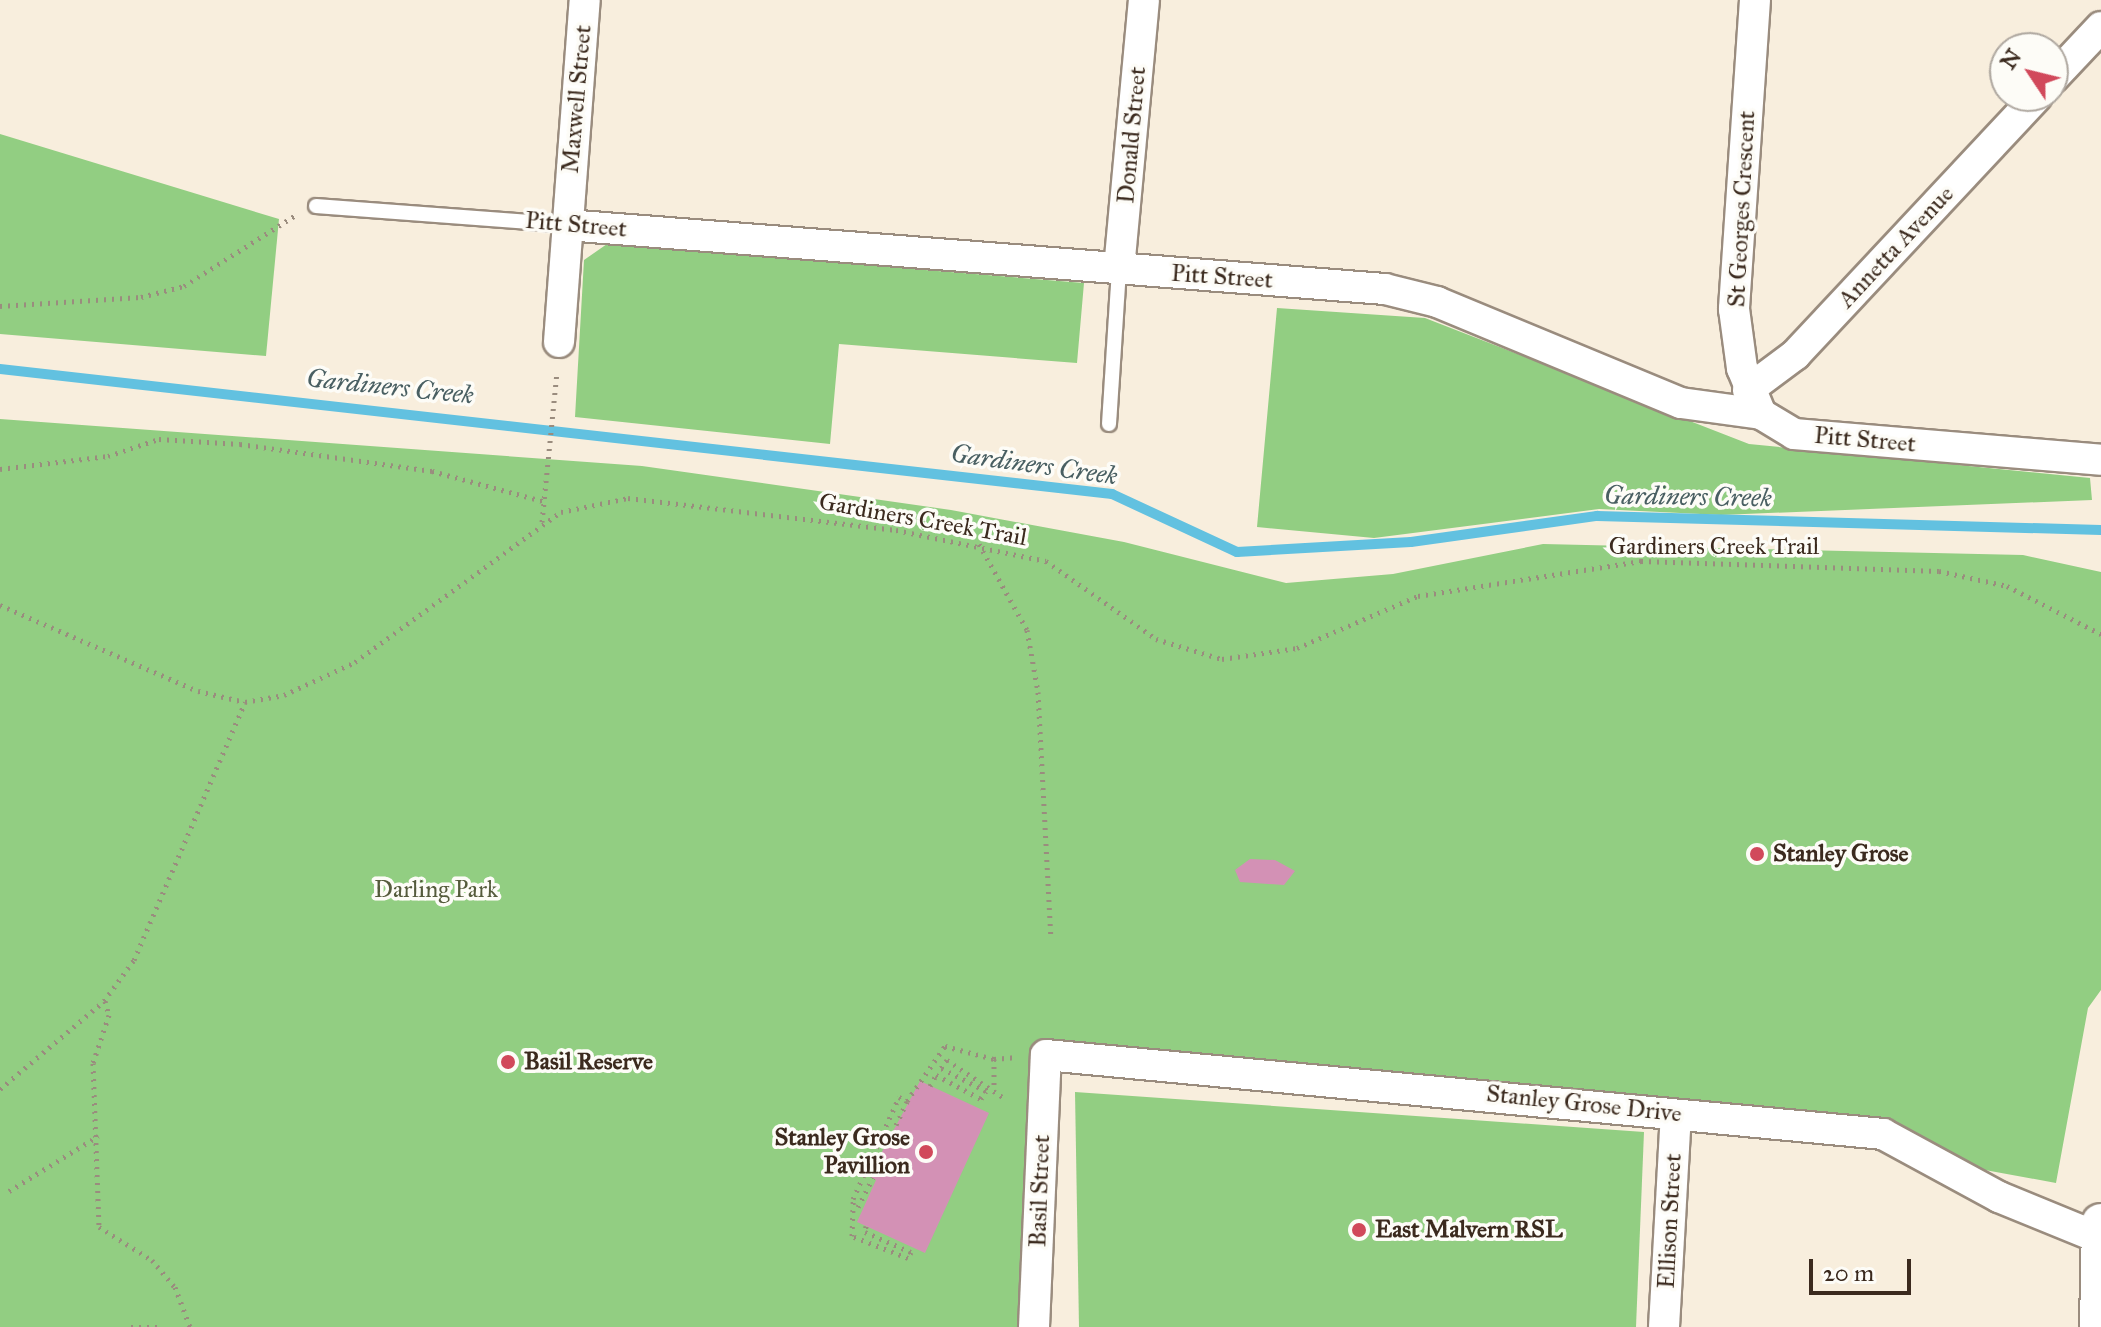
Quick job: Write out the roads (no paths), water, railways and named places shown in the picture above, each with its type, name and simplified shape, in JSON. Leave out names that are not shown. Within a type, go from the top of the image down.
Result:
[{"type":"street","name":"Maxwell Street","points":[[559,342],[585,0]]},
{"type":"street","name":"Donald Street","points":[[1119,269],[1144,0]]},
{"type":"street","name":"St Georges Crescent","points":[[1755,0],[1734,309],[1755,402]]},
{"type":"street","points":[[2069,61],[2101,27]]},
{"type":"street","name":"Annetta Avenue","points":[[1755,402],[1795,355],[2022,112]]},
{"type":"street","name":"Pitt Street","points":[[566,225],[1409,293],[1681,403],[1755,402],[1794,434],[2101,460]]},
{"type":"street","name":"Stanley Grose Drive","points":[[1046,1055],[1883,1134],[2013,1204],[2100,1231]]},
{"type":"street","name":"Basil Street","points":[[1034,1327],[1046,1055]]},
{"type":"street","name":"Ellison Street","points":[[1664,1327],[1676,1115]]},
{"type":"street","points":[[2099,1327],[2100,1231]]},
{"type":"lane","name":"Pitt Street","points":[[316,206],[566,225]]},
{"type":"lane","points":[[1109,424],[1119,269]]},
{"type":"waterway","name":"Gardiners Creek","points":[[0,369],[1112,494],[1237,552],[1411,542],[1597,516],[2101,530]]},
{"type":"place","name":"Stanley Grose","points":[[1757,854]]},
{"type":"place","name":"Basil Reserve","points":[[508,1062]]},
{"type":"place","name":"Stanley Grose Pavillion","points":[[926,1152]]},
{"type":"place","name":"East Malvern RSL","points":[[1359,1230]]},
{"type":"park label","name":"Darling Park","points":[[436,890]]}]
